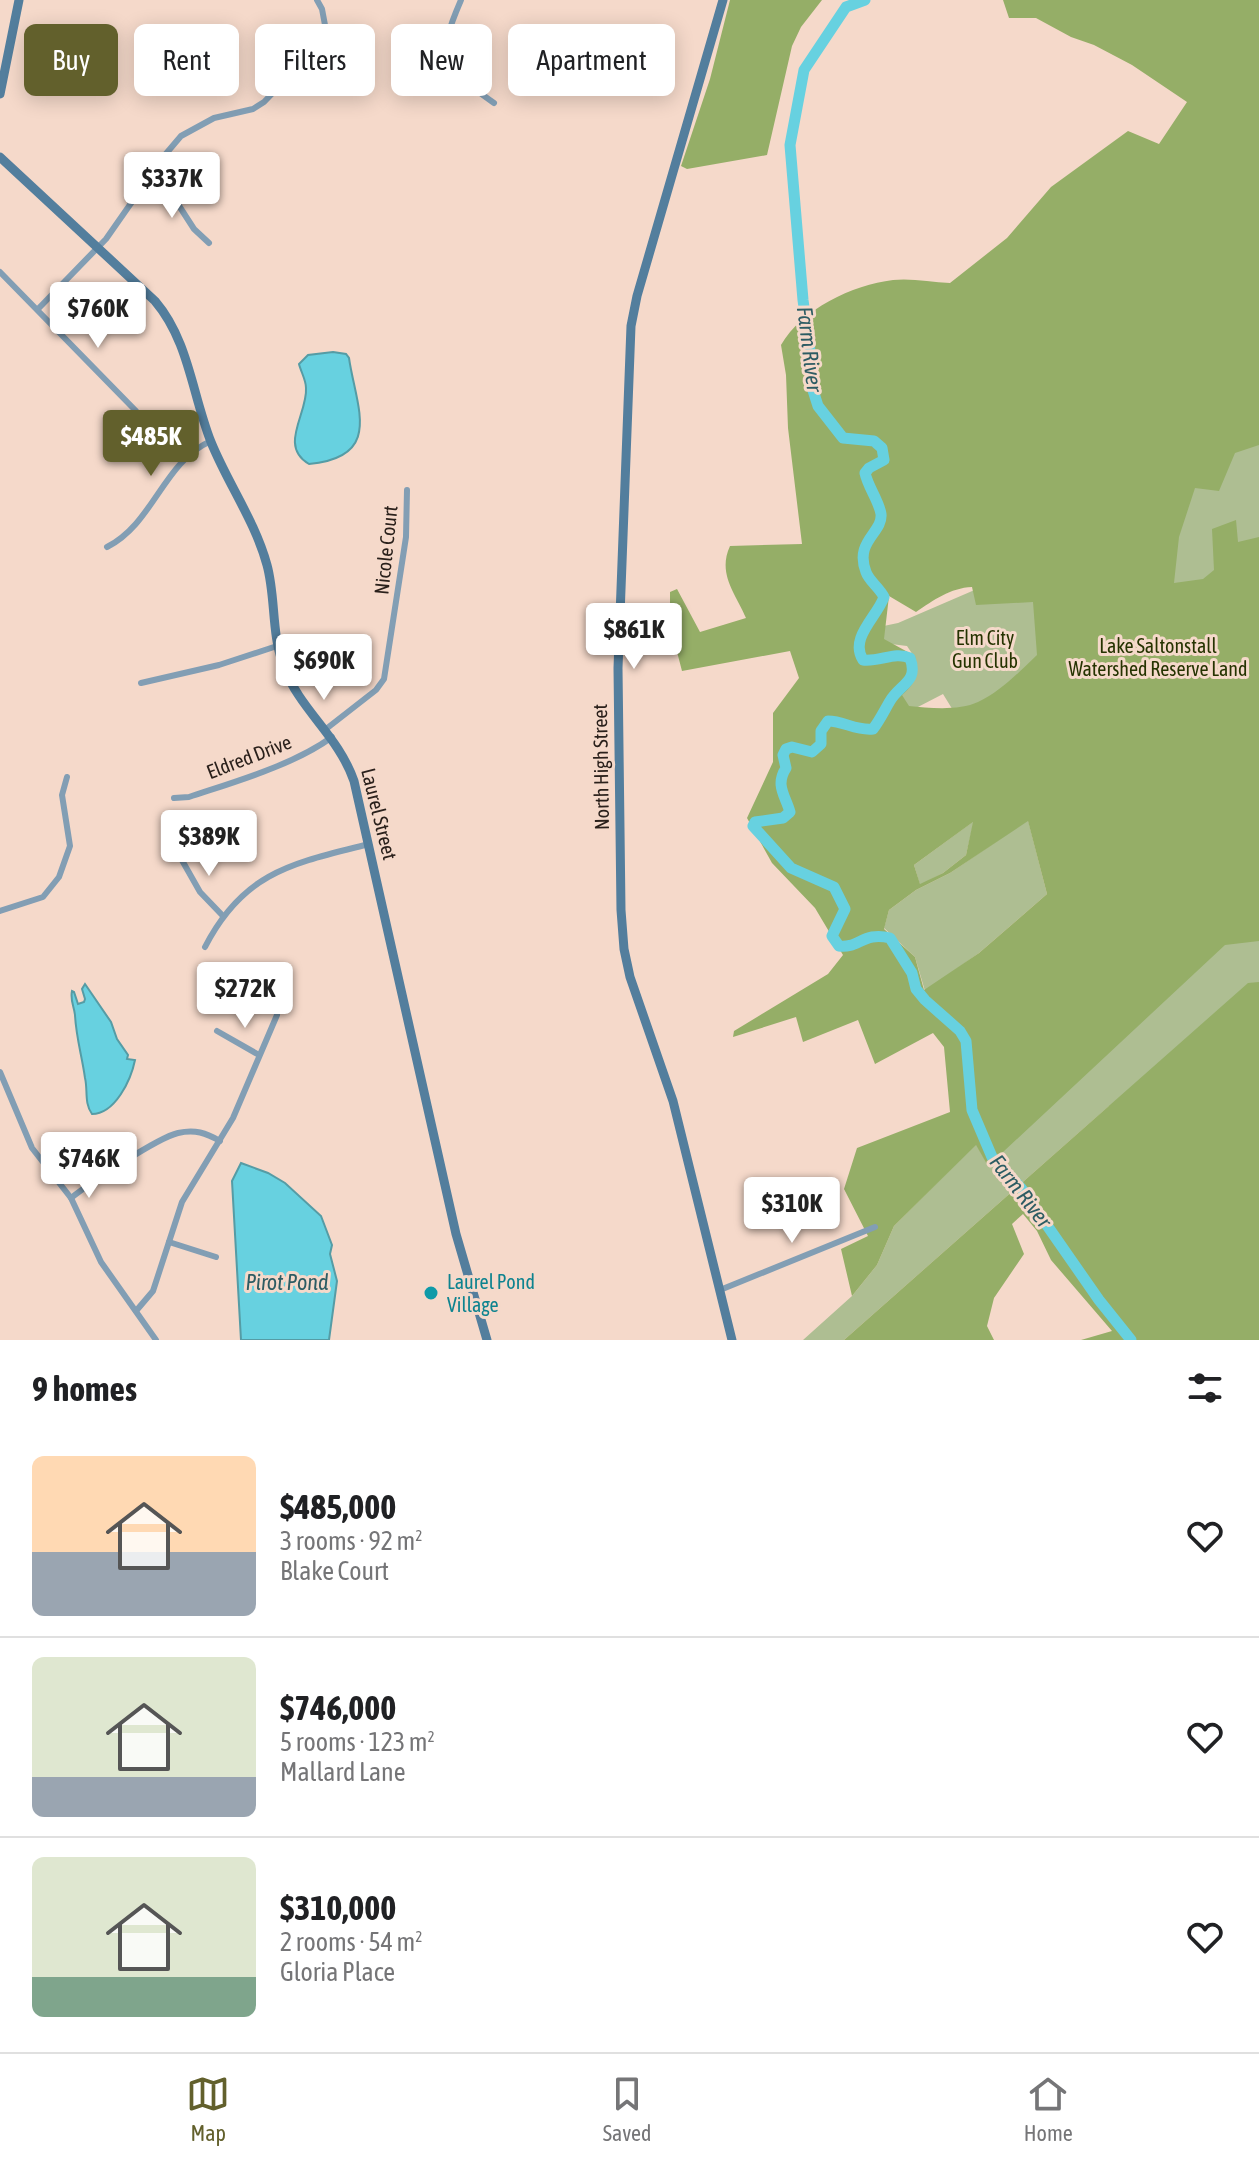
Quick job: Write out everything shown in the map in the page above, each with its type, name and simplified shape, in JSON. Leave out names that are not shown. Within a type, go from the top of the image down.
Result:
[{"type":"street","points":[[0,94],[19,0]]},
{"type":"street","points":[[38,309],[99,247],[175,143],[192,128],[214,118],[253,109],[314,50],[325,30],[324,14],[317,0]]},
{"type":"street","points":[[461,0],[446,36],[446,56],[457,76],[494,103]]},
{"type":"street","name":"North High Street","points":[[723,0],[631,326],[618,668],[624,949],[630,977],[673,1101],[732,1340]]},
{"type":"street","name":"Laurel Street","points":[[0,157],[155,301],[171,322],[183,346],[211,441],[263,552],[269,575],[277,646],[291,684],[345,757],[354,781],[461,1255],[487,1340]]},
{"type":"street","points":[[150,176],[174,198],[194,229],[209,243]]},
{"type":"street","points":[[0,272],[136,411]]},
{"type":"street","points":[[107,547],[124,537],[136,524],[188,454],[211,441]]},
{"type":"street","name":"Nicole Court","points":[[329,733],[384,679],[406,537],[407,490]]},
{"type":"street","points":[[141,683],[219,665],[277,646]]},
{"type":"street","name":"Eldred Drive","points":[[174,798],[189,797],[278,765],[316,748],[329,733]]},
{"type":"street","points":[[0,911],[43,897],[59,877],[70,846],[62,795],[67,777]]},
{"type":"street","points":[[205,947],[223,916],[244,895],[275,872],[308,859],[369,844]]},
{"type":"street","points":[[179,855],[200,892],[223,916]]},
{"type":"street","points":[[136,1311],[153,1291],[186,1194],[233,1118],[277,1015]]},
{"type":"street","points":[[217,1031],[259,1055]]},
{"type":"street","points":[[0,1072],[32,1148],[71,1198],[101,1262],[156,1340]]},
{"type":"street","points":[[71,1198],[172,1135],[203,1132],[220,1141]]},
{"type":"street","points":[[720,1290],[875,1227]]},
{"type":"street","points":[[169,1242],[216,1257]]},
{"type":"green space","points":[[730,0],[822,0],[801,27],[792,46],[767,155],[687,169],[681,166],[710,79]]},
{"type":"green space","points":[[1003,0],[1259,0],[1259,445],[1235,453],[1219,491],[1195,488],[1179,537],[1174,583],[1203,579],[1214,570],[1212,529],[1236,520],[1238,542],[1259,537],[1259,941],[1225,945],[988,1166],[976,1145],[894,1226],[877,1265],[852,1296],[841,1249],[868,1236],[844,1189],[857,1148],[950,1112],[944,1047],[933,1033],[875,1064],[858,1020],[803,1042],[796,1017],[733,1037],[734,1031],[828,974],[843,955],[815,908],[772,863],[747,818],[773,762],[773,713],[799,678],[790,651],[682,671],[670,625],[670,592],[677,589],[700,632],[746,618],[727,575],[730,546],[802,544],[781,345],[802,320],[845,293],[877,283],[907,279],[950,283],[1007,238],[1051,187],[1128,131],[1159,144],[1187,102],[1132,65],[1094,45],[1071,37],[1036,18],[1009,18]],"holes":[[[972,587],[976,605],[1033,602],[1037,655],[1002,687],[978,702],[953,708],[909,706],[902,695],[915,678],[915,656],[884,639],[889,596],[916,612],[949,592]],[[1028,821],[1047,894],[979,953],[924,990],[915,957],[884,929],[889,910],[916,890],[950,873]],[[973,822],[966,855],[943,873],[920,884],[914,865]]]},
{"type":"green space","name":"Lake Saltonstall Watershed Reserve Land","points":[[1259,0],[1259,1340],[1109,1106],[844,1340],[803,1340],[852,1296],[877,1265],[894,1226],[976,1144],[988,1165],[1065,821],[967,733],[943,694],[887,723],[915,658],[907,646],[883,643],[874,628],[898,623],[1088,541]]},
{"type":"green space","points":[[1028,820],[1047,894],[979,953],[925,991],[915,957],[884,928],[889,910]]},
{"type":"green space","points":[[974,821],[966,855],[943,873],[920,885],[914,865]]},
{"type":"green space","points":[[1259,982],[1259,1340],[1081,1340],[1112,1331],[1051,1260],[1037,1231],[1023,1214],[1012,1224],[1024,1254],[994,1298],[987,1326],[994,1340],[844,1340],[1248,983]]},
{"type":"water","points":[[346,354],[349,358],[360,427],[348,451],[333,459],[309,464],[300,457],[295,439],[306,388],[299,364],[308,355]]},
{"type":"water","points":[[85,984],[111,1022],[117,1039],[128,1055],[127,1059],[135,1060],[126,1086],[115,1102],[92,1114],[87,1101],[71,997],[72,991],[78,1004],[84,1002],[82,989]]},
{"type":"water","name":"Pirot Pond","points":[[241,1163],[285,1183],[321,1216],[332,1245],[330,1254],[337,1281],[329,1340],[241,1340],[232,1181]]},
{"type":"waterway","name":"Farm River","points":[[865,0],[846,7],[804,70],[790,145],[811,384],[818,406],[843,438],[874,441],[882,448],[884,460],[865,473],[881,514],[878,527],[866,545],[863,561],[867,575],[884,597],[862,636],[860,652],[863,660],[899,656],[910,658],[912,672],[873,729],[828,721],[821,731],[821,744],[812,752],[792,747],[786,749],[783,755],[786,768],[781,785],[790,812],[783,818],[755,822],[753,826],[791,868],[834,887],[845,909],[832,936],[839,946],[867,938],[890,938],[912,973],[916,989],[960,1031],[966,1041],[972,1110],[992,1157],[1021,1188],[1099,1300],[1131,1340]]},
{"type":"place","name":"Laurel Pond Village","points":[[431,1293]]},
{"type":"park label","name":"Elm City Gun Club","points":[[985,650]]}]
